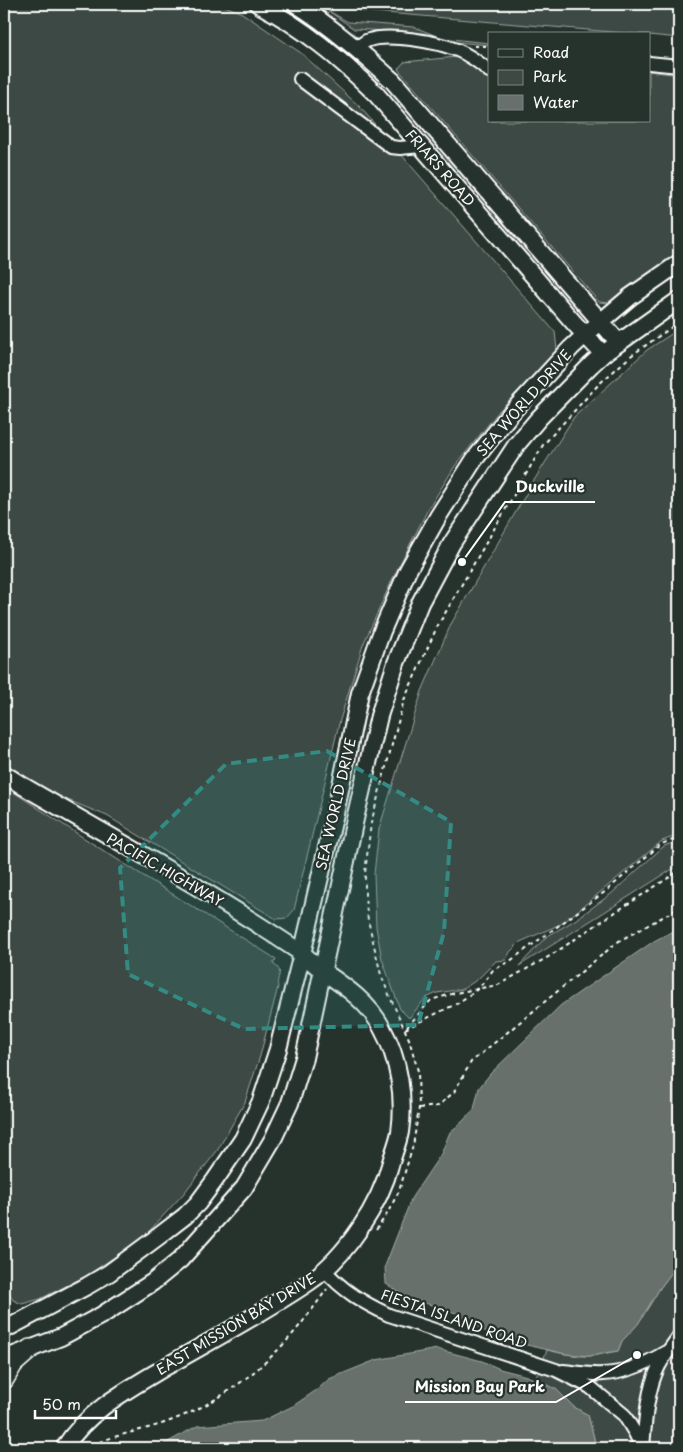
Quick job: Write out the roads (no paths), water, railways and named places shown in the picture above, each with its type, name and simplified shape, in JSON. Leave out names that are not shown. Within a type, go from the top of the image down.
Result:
[{"type":"highway","points":[[4,1379],[13,1364],[30,1349]]},
{"type":"main road","name":"FRIARS ROAD","points":[[258,4],[309,35],[343,62],[376,94],[603,354]]},
{"type":"main road","name":"FRIARS ROAD","points":[[296,4],[320,19],[357,48],[393,81],[618,343]]},
{"type":"main road","name":"SEA WORLD DRIVE","points":[[4,1330],[108,1273],[185,1216],[198,1203],[243,1139],[261,1101],[278,1049],[336,809],[360,693],[382,632],[408,570],[439,515],[474,460],[511,412],[585,335],[630,297],[679,263]]},
{"type":"main road","name":"SEA WORLD DRIVE","points":[[4,1359],[61,1337],[102,1316],[153,1282],[180,1260],[244,1188],[273,1139],[290,1103],[304,1058],[379,716],[396,663],[420,603],[452,543],[517,444],[545,412],[603,354],[679,300]]},
{"type":"main road","name":"PACIFIC HIGHWAY","points":[[4,774],[202,890],[302,954],[323,971]]},
{"type":"main road","name":"EAST MISSION BAY DRIVE","points":[[64,1448],[83,1423],[122,1393],[272,1306],[311,1281],[339,1255],[374,1207],[388,1174],[400,1134],[401,1088],[398,1068],[382,1026],[369,1008],[350,990],[323,971]]},
{"type":"street","points":[[357,48],[365,41],[377,38],[418,40],[456,49],[488,70]]},
{"type":"street","points":[[650,63],[679,66]]},
{"type":"street","points":[[300,79],[391,147],[421,146]]},
{"type":"street","name":"FIESTA ISLAND ROAD","points":[[324,1269],[333,1281],[345,1291],[389,1315],[556,1370],[590,1387],[624,1416],[643,1448]]},
{"type":"street","name":"FIESTA ISLAND ROAD","points":[[643,1448],[648,1399],[658,1368],[679,1336]]},
{"type":"street","name":"FIESTA ISLAND ROAD","points":[[556,1370],[603,1374],[631,1370],[669,1349]]},
{"type":"water","points":[[679,928],[679,1263],[660,1288],[638,1324],[622,1341],[618,1351],[590,1356],[566,1354],[496,1338],[456,1313],[406,1297],[386,1284],[385,1266],[412,1197],[441,1154],[450,1132],[474,1109],[479,1088],[490,1074],[561,1005],[654,941]]},
{"type":"water","points":[[437,1349],[527,1376],[556,1389],[574,1407],[588,1415],[595,1448],[157,1448],[197,1426],[262,1421],[293,1406],[329,1379],[376,1360]]},
{"type":"place","name":"Duckville","points":[[462,562]]},
{"type":"place","name":"Mission Bay Park","points":[[637,1355]]}]
